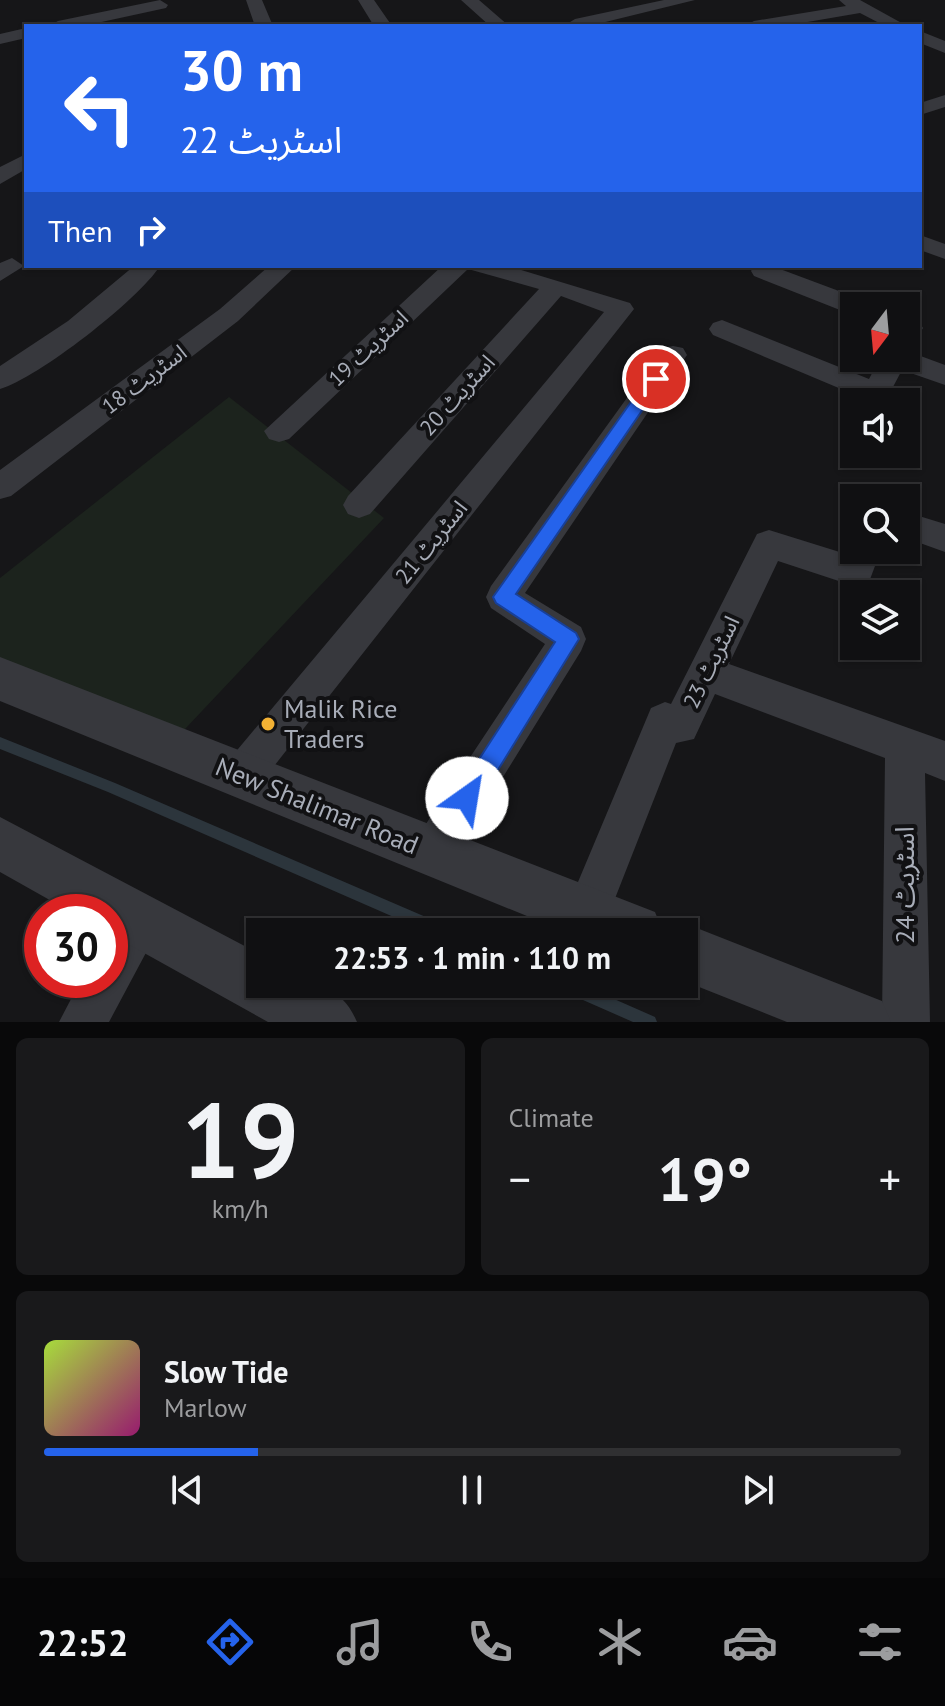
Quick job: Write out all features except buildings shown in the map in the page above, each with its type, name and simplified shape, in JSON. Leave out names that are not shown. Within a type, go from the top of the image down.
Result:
[{"type":"street","points":[[254,0],[263,24]]},
{"type":"street","points":[[366,0],[382,24]]},
{"type":"street","points":[[469,0],[498,24]]},
{"type":"street","points":[[575,24],[675,1]]},
{"type":"street","points":[[67,24],[160,2],[166,24]]},
{"type":"street","points":[[763,24],[854,4],[894,24]]},
{"type":"street","points":[[0,39],[24,33]]},
{"type":"street","points":[[922,38],[945,48]]},
{"type":"street","points":[[922,108],[945,101]]},
{"type":"street","points":[[0,177],[24,161]]},
{"type":"street","points":[[922,243],[945,252]]},
{"type":"street","points":[[0,379],[37,357],[106,307],[146,268]]},
{"type":"street","name":"اسٹریٹ 18","points":[[0,487],[229,315],[282,268]]},
{"type":"street","name":"اسٹریٹ 19","points":[[279,431],[455,268]]},
{"type":"street","points":[[486,268],[556,286]]},
{"type":"street","points":[[767,268],[763,271],[840,301]]},
{"type":"street","name":"اسٹریٹ 21","points":[[242,775],[621,309],[556,286]]},
{"type":"street","name":"اسٹریٹ 20","points":[[359,505],[556,286]]},
{"type":"street","points":[[722,329],[876,393],[888,372]]},
{"type":"street","points":[[433,851],[568,639],[503,597],[673,355]]},
{"type":"street","points":[[920,366],[945,375]]},
{"type":"street","points":[[920,530],[945,538]]},
{"type":"street","name":"اسٹریٹ 23","points":[[587,913],[665,721],[680,726],[769,544],[857,572],[860,564]]},
{"type":"street","points":[[706,673],[945,761]]},
{"type":"street","name":"New Shalimar Road","points":[[0,679],[600,918]]},
{"type":"street","name":"اسٹریٹ 24","points":[[905,747],[906,1022]]},
{"type":"street","points":[[0,843],[327,1022]]},
{"type":"street","points":[[128,944],[142,919]]},
{"type":"street","points":[[698,958],[861,1022]]},
{"type":"street","points":[[83,1022],[97,998]]},
{"type":"shaded area","points":[[229,397],[384,518],[169,746],[0,679],[0,578]]},
{"type":"waterway","points":[[0,743],[111,787],[412,918]]},
{"type":"waterway","points":[[595,998],[650,1022]]},
{"type":"place","name":"Malik Rice Traders","points":[[268,724]]},
{"type":"route","points":[[467,798],[568,639],[503,597],[656,379]]}]
